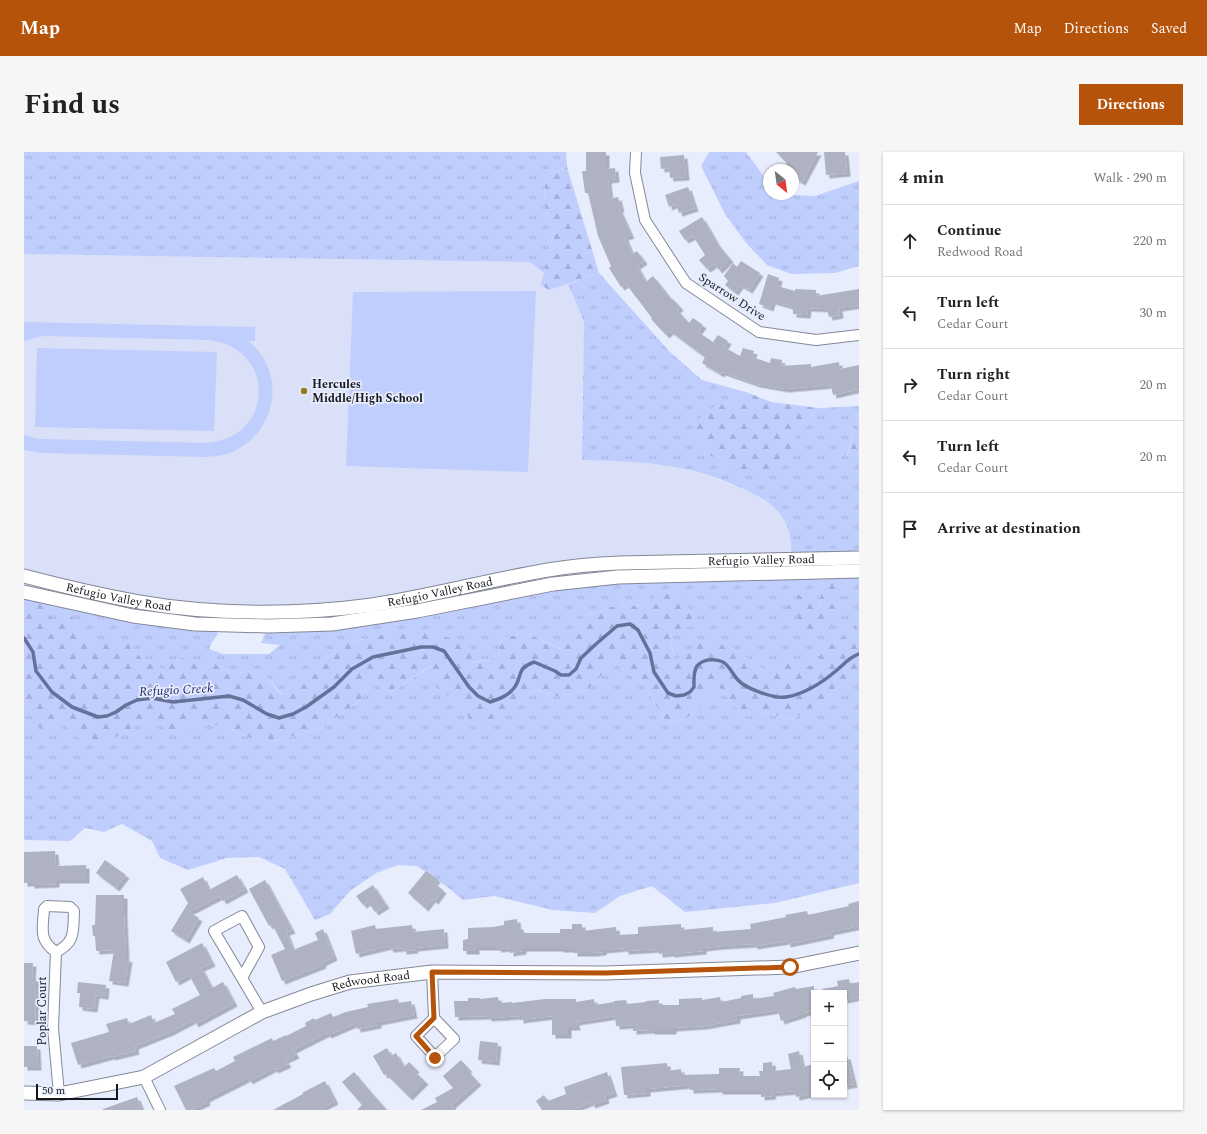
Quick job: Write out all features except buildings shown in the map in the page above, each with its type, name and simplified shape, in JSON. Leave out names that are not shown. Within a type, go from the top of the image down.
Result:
[{"type":"street","name":"Sparrow Drive","points":[[636,152],[635,173],[645,220],[686,283],[759,332],[816,340],[859,335]]},
{"type":"street","name":"Refugio Valley Road","points":[[24,576],[140,602],[196,609],[271,612],[327,610],[415,598],[548,570],[584,565],[620,562],[859,558]]},
{"type":"street","name":"Refugio Valley Road","points":[[24,592],[133,616],[194,624],[268,626],[332,624],[417,611],[553,584],[618,577],[859,571]]},
{"type":"street","points":[[47,906],[70,907],[74,911],[72,936],[70,942],[56,952],[48,946],[42,936],[44,909],[47,906]]},
{"type":"street","points":[[242,978],[259,947],[242,916],[214,931],[262,1012]]},
{"type":"street","name":"Poplar Court","points":[[56,952],[53,1028],[59,1094]]},
{"type":"street","name":"Redwood Road","points":[[24,1093],[59,1094],[144,1077],[262,1012],[311,994],[350,982],[432,972],[605,973],[790,967],[859,953]]},
{"type":"street","points":[[432,972],[434,1018]]},
{"type":"street","points":[[144,1077],[160,1110]]},
{"type":"shaded area","name":"Hercules Middle/High School","points":[[24,254],[530,262],[544,273],[568,284],[584,322],[582,460],[623,461],[687,469],[710,476],[752,493],[778,511],[785,521],[790,537],[792,559],[620,563],[415,598],[217,611],[24,576]]},
{"type":"green space","points":[[24,152],[566,152],[567,167],[545,176],[544,202],[554,232],[544,273],[530,262],[24,254]]},
{"type":"green space","points":[[709,152],[746,152],[763,175],[763,200],[799,200],[799,195],[815,196],[859,181],[859,266],[835,273],[791,274],[767,265],[747,244],[725,214],[701,166]]},
{"type":"green space","points":[[567,167],[599,273],[549,290],[541,285],[554,232],[544,202],[545,176]]},
{"type":"green space","points":[[599,273],[670,352],[702,380],[749,393],[706,411],[795,430],[819,408],[859,406],[859,413],[847,456],[859,454],[859,558],[792,559],[788,529],[784,520],[776,509],[753,494],[714,477],[686,469],[647,463],[582,460],[584,322],[568,284]]},
{"type":"green space","points":[[536,291],[528,472],[346,466],[353,292]]},
{"type":"green space","points":[[24,322],[255,327],[255,341],[249,341],[262,355],[270,373],[272,398],[270,410],[265,422],[249,442],[234,451],[218,456],[206,457],[42,453],[24,450],[24,435],[43,439],[206,443],[229,437],[245,426],[255,410],[259,393],[256,375],[247,359],[231,347],[209,340],[46,336],[24,341]]},
{"type":"green space","points":[[37,348],[217,352],[214,431],[35,427]]},
{"type":"green space","points":[[749,393],[771,402],[819,408],[795,430],[798,452],[766,473],[742,473],[711,456],[691,430],[706,411]]},
{"type":"green space","points":[[859,413],[859,454],[847,457]]},
{"type":"green space","points":[[859,571],[859,617],[855,629],[829,646],[809,667],[790,663],[768,672],[728,646],[674,661],[670,632],[695,624],[648,605],[610,607],[585,616],[561,649],[527,633],[502,638],[498,657],[471,663],[395,629],[373,638],[341,643],[322,665],[295,679],[283,695],[259,670],[236,673],[211,662],[164,670],[143,660],[127,640],[89,640],[72,616],[55,623],[37,595],[24,599],[24,592],[215,625],[218,634],[209,649],[223,654],[269,654],[280,645],[261,643],[268,626],[332,624],[553,584],[824,572],[819,606],[798,616],[808,635],[843,572]]},
{"type":"green space","points":[[824,572],[843,572],[840,611],[828,631],[808,635],[795,630],[798,616],[787,607],[797,594],[819,606]]},
{"type":"green space","points":[[659,589],[685,597],[695,625],[670,632],[674,661],[701,642],[728,646],[768,672],[790,663],[809,667],[829,646],[854,629],[859,617],[859,677],[850,677],[823,700],[792,720],[768,713],[744,716],[718,686],[686,719],[666,722],[644,685],[614,662],[590,688],[559,697],[534,690],[509,712],[473,727],[460,701],[438,691],[430,666],[390,693],[370,679],[361,700],[321,728],[265,744],[227,728],[197,721],[176,734],[150,719],[104,743],[78,738],[61,721],[49,733],[34,723],[29,704],[24,698],[24,599],[37,595],[55,622],[72,616],[89,640],[127,640],[143,660],[164,669],[180,658],[211,662],[236,673],[259,670],[282,695],[295,679],[322,665],[341,643],[373,638],[395,629],[434,632],[470,646],[472,663],[498,657],[502,638],[527,633],[560,649],[585,616],[610,607],[648,605]]},
{"type":"green space","points":[[614,662],[644,685],[666,722],[686,719],[718,686],[744,716],[768,713],[792,720],[823,700],[850,677],[859,677],[859,883],[775,903],[685,912],[652,886],[620,896],[595,913],[553,910],[494,896],[463,900],[417,866],[398,865],[376,873],[350,891],[330,914],[315,920],[285,869],[259,857],[227,858],[188,870],[160,858],[152,841],[122,824],[104,832],[85,828],[70,841],[24,840],[24,698],[29,704],[35,723],[61,721],[104,742],[150,719],[176,734],[197,721],[227,728],[265,744],[321,728],[361,700],[370,679],[390,693],[431,666],[438,691],[460,701],[509,712],[534,690],[559,697],[590,688]]},
{"type":"waterway","name":"Refugio Creek","points":[[24,638],[33,652],[36,671],[52,692],[72,707],[98,717],[107,716],[137,700],[152,698],[173,702],[229,696],[243,700],[267,714],[279,718],[293,714],[306,707],[334,687],[352,669],[373,657],[421,647],[433,647],[444,651],[469,687],[478,696],[490,702],[503,697],[512,691],[517,684],[524,667],[534,662],[561,675],[569,675],[576,669],[581,658],[617,626],[630,624],[638,630],[650,653],[654,672],[668,693],[676,696],[684,695],[690,692],[694,687],[694,676],[697,666],[706,661],[713,660],[723,662],[738,680],[747,687],[768,695],[786,697],[800,693],[820,683],[850,659],[859,654]]},
{"type":"place","name":"Hercules Middle/High School","points":[[304,391]]},
{"type":"route","points":[[435,1058],[416,1036],[434,1018],[432,972],[605,973],[790,967]]}]
